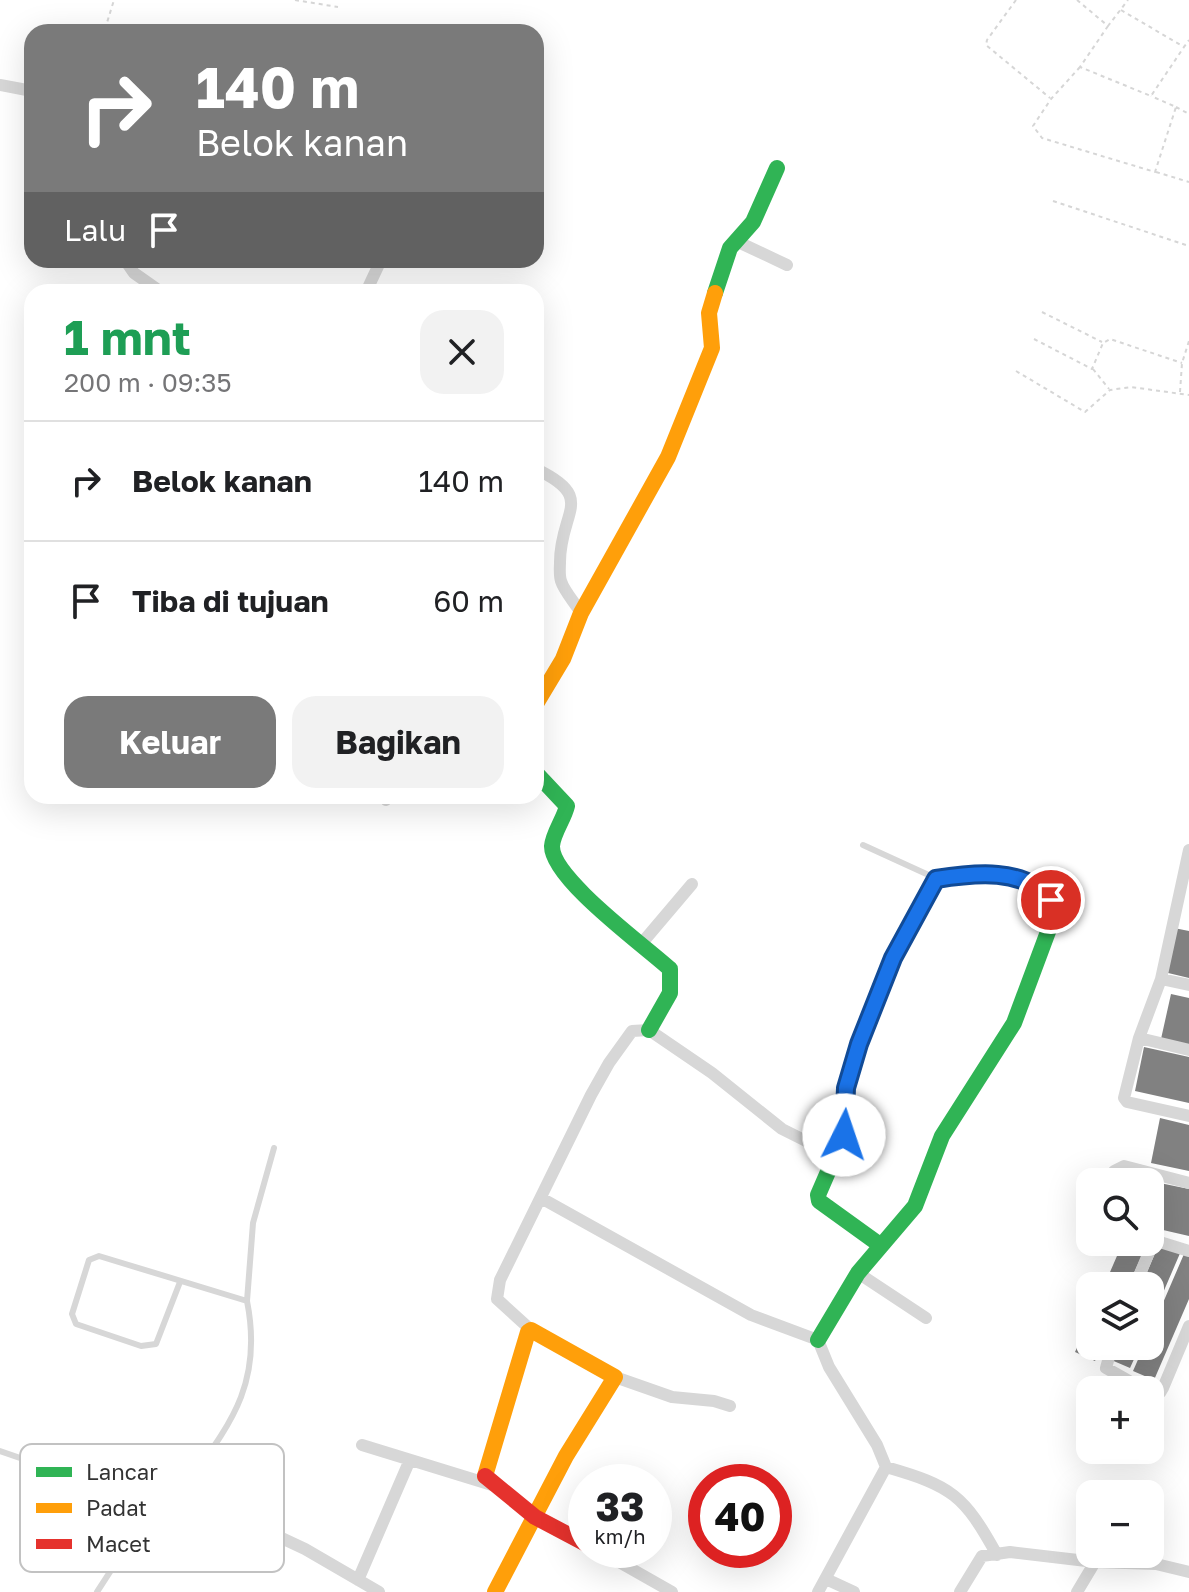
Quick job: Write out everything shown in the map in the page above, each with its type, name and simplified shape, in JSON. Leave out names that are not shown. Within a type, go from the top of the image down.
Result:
[{"type":"street","points":[[0,85],[24,90]]},
{"type":"street","points":[[544,691],[563,659],[581,613],[668,457],[701,382],[712,348],[709,313],[723,266],[736,241],[753,222],[777,168]]},
{"type":"street","points":[[736,241],[787,265]]},
{"type":"street","points":[[131,268],[150,284]]},
{"type":"street","points":[[544,473],[566,485],[572,494],[571,509],[560,543],[560,580],[581,613]]},
{"type":"street","points":[[544,782],[567,806],[566,817],[552,846],[554,858],[599,910],[670,969],[674,980],[670,996],[649,1030]]},
{"type":"street","points":[[1189,852],[1161,979],[1139,1038],[1125,1100],[1189,1116]]},
{"type":"street","points":[[818,1340],[858,1273],[915,1206],[942,1136],[1014,1023],[1055,913],[1051,900],[1042,890],[1010,877],[975,873],[936,879],[893,958],[859,1044],[846,1088],[844,1135],[819,1189],[819,1201],[880,1245]]},
{"type":"street","points":[[642,943],[692,884]]},
{"type":"street","points":[[1175,917],[1189,920]]},
{"type":"street","points":[[1161,979],[1189,985]]},
{"type":"street","points":[[730,1406],[714,1401],[672,1397],[615,1377],[531,1330],[497,1299],[497,1292],[609,1063],[632,1031],[649,1030],[712,1073],[782,1129],[834,1155]]},
{"type":"street","points":[[1139,1038],[1189,1050]]},
{"type":"street","points":[[1164,1176],[1189,1183]]},
{"type":"street","points":[[541,1198],[751,1315],[818,1340],[829,1367],[883,1456],[886,1467],[818,1592]]},
{"type":"street","points":[[1164,1243],[1189,1251]]},
{"type":"street","points":[[858,1273],[926,1318]]},
{"type":"street","points":[[1164,1386],[1189,1326]]},
{"type":"street","points":[[531,1330],[485,1474],[492,1485],[535,1517],[568,1534]]},
{"type":"street","points":[[1108,1360],[1106,1368],[1121,1376]]},
{"type":"street","points":[[495,1592],[553,1481],[615,1377]]},
{"type":"street","points":[[362,1445],[409,1462],[492,1485]]},
{"type":"street","points":[[358,1580],[409,1462]]},
{"type":"street","points":[[886,1467],[932,1482],[955,1496],[975,1514],[997,1555]]},
{"type":"street","points":[[284,1541],[379,1592]]},
{"type":"street","points":[[960,1592],[982,1556],[1010,1552],[1076,1560]]},
{"type":"street","points":[[1164,1566],[1189,1572]]},
{"type":"street","points":[[630,1568],[672,1592]]},
{"type":"street","points":[[1077,1592],[1091,1568]]},
{"type":"street","points":[[826,1579],[854,1592]]},
{"type":"lane","points":[[863,845],[936,879]]},
{"type":"lane","points":[[215,1444],[239,1409],[248,1377],[253,1339],[247,1301],[253,1223],[274,1148]]},
{"type":"lane","points":[[180,1282],[156,1344],[141,1346],[76,1324],[72,1314],[89,1260],[99,1256],[247,1301]]},
{"type":"lane","points":[[0,1451],[20,1458]]},
{"type":"lane","points":[[97,1592],[110,1572]]},
{"type":"path","points":[[107,24],[114,0]]},
{"type":"path","points":[[295,0],[338,7]]},
{"type":"path","points":[[1016,0],[986,45],[1051,99]]},
{"type":"path","points":[[1077,0],[1108,26]]},
{"type":"path","points":[[1128,0],[1033,126],[1042,138],[1189,182]]},
{"type":"path","points":[[1121,10],[1184,47]]},
{"type":"path","points":[[1151,96],[1189,40]]},
{"type":"path","points":[[1080,67],[1189,114]]},
{"type":"path","points":[[1155,172],[1176,107]]},
{"type":"path","points":[[1053,201],[1189,246]]},
{"type":"path","points":[[1042,312],[1103,343]]},
{"type":"path","points":[[1034,339],[1092,369],[1110,390]]},
{"type":"path","points":[[1092,369],[1103,343],[1110,339],[1182,363]]},
{"type":"path","points":[[1180,393],[1182,363],[1189,341]]},
{"type":"path","points":[[1016,371],[1085,412],[1110,390],[1131,387],[1189,395]]},
{"type":"building","points":[[1174,928],[1189,931],[1189,978],[1164,972]]},
{"type":"building","points":[[1171,994],[1189,998],[1189,1045],[1161,1039]]},
{"type":"building","points":[[1144,1047],[1189,1057],[1189,1103],[1135,1091]]},
{"type":"building","points":[[1160,1118],[1189,1125],[1189,1171],[1151,1163]]},
{"type":"building","points":[[1164,1184],[1189,1189],[1189,1236],[1164,1230]]},
{"type":"building","points":[[1164,1244],[1181,1251],[1164,1290],[1164,1272],[1147,1272],[1154,1256],[1164,1256]]},
{"type":"building","points":[[1184,1254],[1189,1256],[1189,1299],[1164,1357],[1164,1300]]},
{"type":"building","points":[[1117,1256],[1142,1256],[1134,1272],[1110,1272]]},
{"type":"building","points":[[1111,1360],[1134,1360],[1130,1368]]},
{"type":"building","points":[[1138,1360],[1163,1360],[1156,1376],[1133,1371]]},
{"type":"traffic: fast","points":[[715,293],[730,248],[753,222],[777,168]]},
{"type":"traffic: fast","points":[[544,782],[567,806],[552,846],[556,860],[566,875],[601,911],[670,969],[670,993],[649,1030]]},
{"type":"traffic: fast","points":[[818,1340],[858,1273],[915,1206],[942,1136],[1014,1023],[1055,913],[1045,898],[1019,880],[988,874],[936,879],[893,958],[859,1044],[846,1088],[844,1135],[818,1195],[819,1201],[880,1245]]},
{"type":"traffic: slow","points":[[544,691],[563,659],[581,613],[668,457],[712,348],[709,313],[715,293]]},
{"type":"traffic: slow","points":[[485,1476],[528,1332],[531,1330],[615,1377],[566,1456],[495,1592]]},
{"type":"traffic: jam","points":[[485,1476],[535,1517],[568,1534]]},
{"type":"route","points":[[844,1135],[846,1088],[859,1044],[893,958],[936,879],[975,873],[1000,875],[1042,890],[1051,900]]}]
